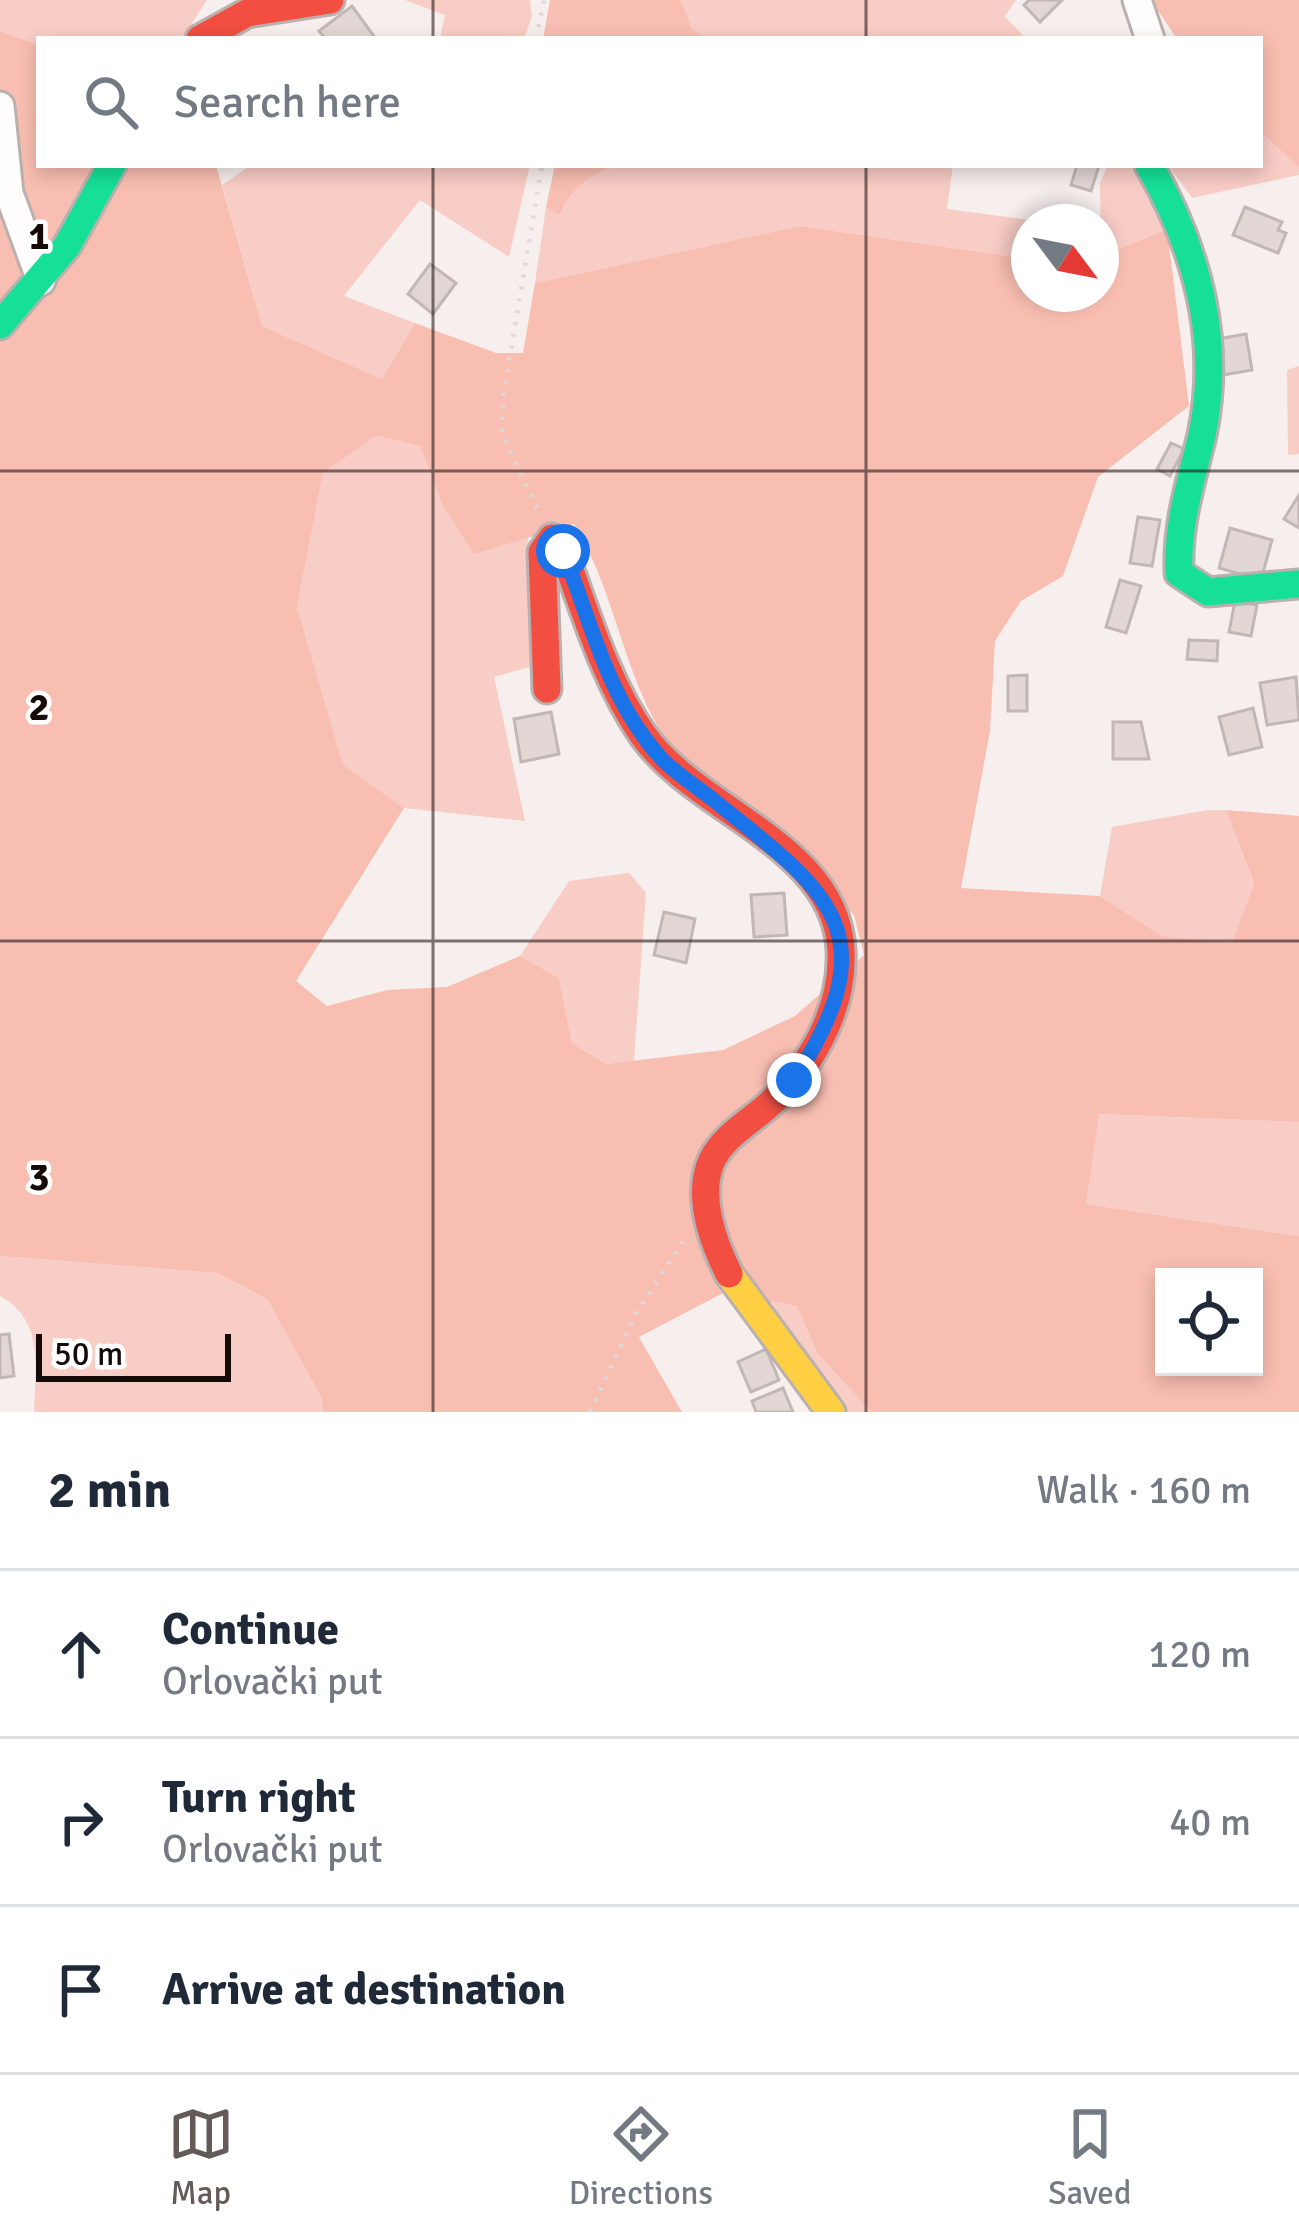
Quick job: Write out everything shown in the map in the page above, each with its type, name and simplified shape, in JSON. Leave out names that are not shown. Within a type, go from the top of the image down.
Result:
[{"type":"street","points":[[205,36],[247,13],[330,0]]},
{"type":"street","points":[[1137,0],[1149,36]]},
{"type":"street","points":[[0,106],[9,193],[40,281]]},
{"type":"street","points":[[0,325],[67,247],[110,168]]},
{"type":"street","points":[[1151,168],[1181,218],[1199,292],[1208,388],[1201,436],[1180,498],[1179,573],[1208,592],[1299,584]]},
{"type":"street","points":[[548,689],[542,552],[552,538],[563,551],[627,714],[663,760],[805,873],[836,917],[842,951],[836,1003],[814,1048],[794,1080],[723,1144],[706,1181],[716,1246],[749,1306],[831,1412]]},
{"type":"path","points":[[537,36],[544,0]]},
{"type":"path","points":[[541,168],[503,397],[502,434],[552,538]]},
{"type":"path","points":[[590,1412],[636,1313],[685,1239]]},
{"type":"shaded area","points":[[0,0],[207,0],[184,36],[36,36],[36,44],[0,31]]},
{"type":"shaded area","points":[[405,0],[530,0],[532,16],[525,36],[441,36],[445,15]]},
{"type":"shaded area","points":[[550,0],[681,0],[692,29],[704,36],[544,36]]},
{"type":"shaded area","points":[[681,0],[1016,0],[1005,16],[1023,36],[704,36],[692,29]]},
{"type":"shaded area","points":[[1151,0],[1299,0],[1299,168],[1263,134],[1263,36],[1175,36]]},
{"type":"shaded area","points":[[0,31],[36,44],[36,168],[217,168],[262,326],[382,379],[415,323],[496,353],[523,353],[535,283],[800,226],[1011,256],[1011,312],[1119,312],[1119,249],[1167,229],[1189,406],[1098,477],[1063,576],[1021,601],[995,641],[990,731],[961,888],[1100,896],[1162,936],[1232,943],[1254,884],[1226,810],[1299,816],[1299,1122],[1099,1114],[1086,1204],[1299,1236],[1299,1412],[871,1412],[818,1354],[797,1306],[725,1292],[639,1337],[682,1412],[323,1412],[321,1397],[267,1299],[217,1273],[0,1256]],"holes":[[[376,436],[420,446],[442,504],[474,554],[574,524],[601,580],[644,699],[675,752],[854,915],[864,955],[795,1016],[723,1050],[606,1064],[572,1043],[559,978],[520,956],[447,987],[387,990],[327,1006],[296,981],[404,808],[343,765],[297,607],[323,473]]]},
{"type":"shaded area","points":[[1263,134],[1299,168],[1299,175],[1192,198],[1170,168],[1263,168]]},
{"type":"shaded area","points":[[247,168],[529,168],[509,257],[420,200],[344,296],[415,323],[382,379],[262,326],[222,185]]},
{"type":"shaded area","points":[[554,168],[613,168],[584,182],[559,215],[546,207]]},
{"type":"shaded area","points":[[613,168],[953,168],[947,209],[1011,218],[1011,256],[800,226],[535,283],[546,207],[559,214],[584,181]]},
{"type":"shaded area","points":[[1107,168],[1133,168],[1167,229],[1119,249],[1119,204],[1100,204],[1100,183]]},
{"type":"shaded area","points":[[1299,366],[1299,454],[1288,455],[1287,370]]},
{"type":"shaded area","points":[[376,436],[420,446],[442,504],[528,538],[537,665],[494,677],[525,821],[404,808],[343,766],[297,607],[323,473]]},
{"type":"shaded area","points":[[1226,810],[1254,885],[1232,944],[1162,936],[1100,896],[1112,827]]},
{"type":"shaded area","points":[[629,873],[646,893],[634,1061],[606,1064],[572,1043],[559,978],[520,956],[569,881]]},
{"type":"shaded area","points":[[1098,1114],[1299,1122],[1299,1236],[1086,1204]]},
{"type":"shaded area","points":[[0,1256],[217,1273],[267,1299],[321,1397],[323,1412],[34,1412],[36,1362],[31,1332],[14,1306],[0,1296]]},
{"type":"shaded area","points":[[757,1298],[798,1306],[818,1354],[871,1412],[841,1412]]},
{"type":"building","points":[[1029,0],[1062,0],[1040,22],[1024,5]]},
{"type":"building","points":[[352,6],[374,36],[323,36],[319,31]]},
{"type":"building","points":[[1076,168],[1098,168],[1091,191],[1071,185]]},
{"type":"building","points":[[1245,207],[1282,222],[1278,230],[1286,233],[1278,253],[1233,235]]},
{"type":"building","points":[[430,264],[456,283],[433,314],[408,294]]},
{"type":"building","points":[[1246,334],[1252,370],[1223,375],[1218,339]]},
{"type":"building","points":[[1171,443],[1184,449],[1170,476],[1157,469]]},
{"type":"building","points":[[1299,495],[1299,528],[1284,519]]},
{"type":"building","points":[[1138,517],[1160,520],[1152,566],[1130,563]]},
{"type":"building","points":[[1230,528],[1272,540],[1261,580],[1219,568]]},
{"type":"building","points":[[1120,580],[1141,586],[1126,633],[1106,627]]},
{"type":"building","points":[[1235,601],[1257,605],[1251,636],[1229,632]]},
{"type":"building","points":[[1189,640],[1218,641],[1217,661],[1187,659]]},
{"type":"building","points":[[1027,675],[1027,711],[1008,711],[1008,676]]},
{"type":"building","points":[[1296,677],[1299,720],[1267,725],[1260,683]]},
{"type":"building","points":[[1253,708],[1262,747],[1229,755],[1219,717]]},
{"type":"building","points":[[551,712],[559,754],[521,762],[514,719]]},
{"type":"building","points":[[1113,722],[1141,722],[1149,759],[1113,759]]},
{"type":"building","points":[[784,893],[787,935],[754,937],[751,895]]},
{"type":"building","points":[[664,912],[695,919],[686,963],[654,955]]},
{"type":"building","points":[[9,1334],[14,1376],[0,1378],[0,1335]]},
{"type":"building","points":[[766,1349],[779,1380],[751,1392],[738,1362]]},
{"type":"building","points":[[783,1388],[793,1412],[756,1412],[752,1401]]},
{"type":"traffic: fast","points":[[0,325],[67,246],[110,168]]},
{"type":"traffic: fast","points":[[1151,168],[1192,261],[1209,364],[1202,435],[1182,520],[1179,573],[1208,592],[1299,584]]},
{"type":"traffic: slow","points":[[729,1274],[831,1412]]},
{"type":"traffic: jam","points":[[205,36],[247,13],[330,0]]},
{"type":"traffic: jam","points":[[547,689],[542,552],[552,538],[563,551],[607,669],[643,735],[696,786],[790,856],[815,883],[833,914],[841,950],[840,973],[837,995],[820,1038],[780,1094],[722,1145],[707,1174],[708,1218],[729,1274]]},
{"type":"route","points":[[563,551],[627,714],[663,760],[805,873],[836,917],[842,951],[836,1003],[794,1080]]}]
